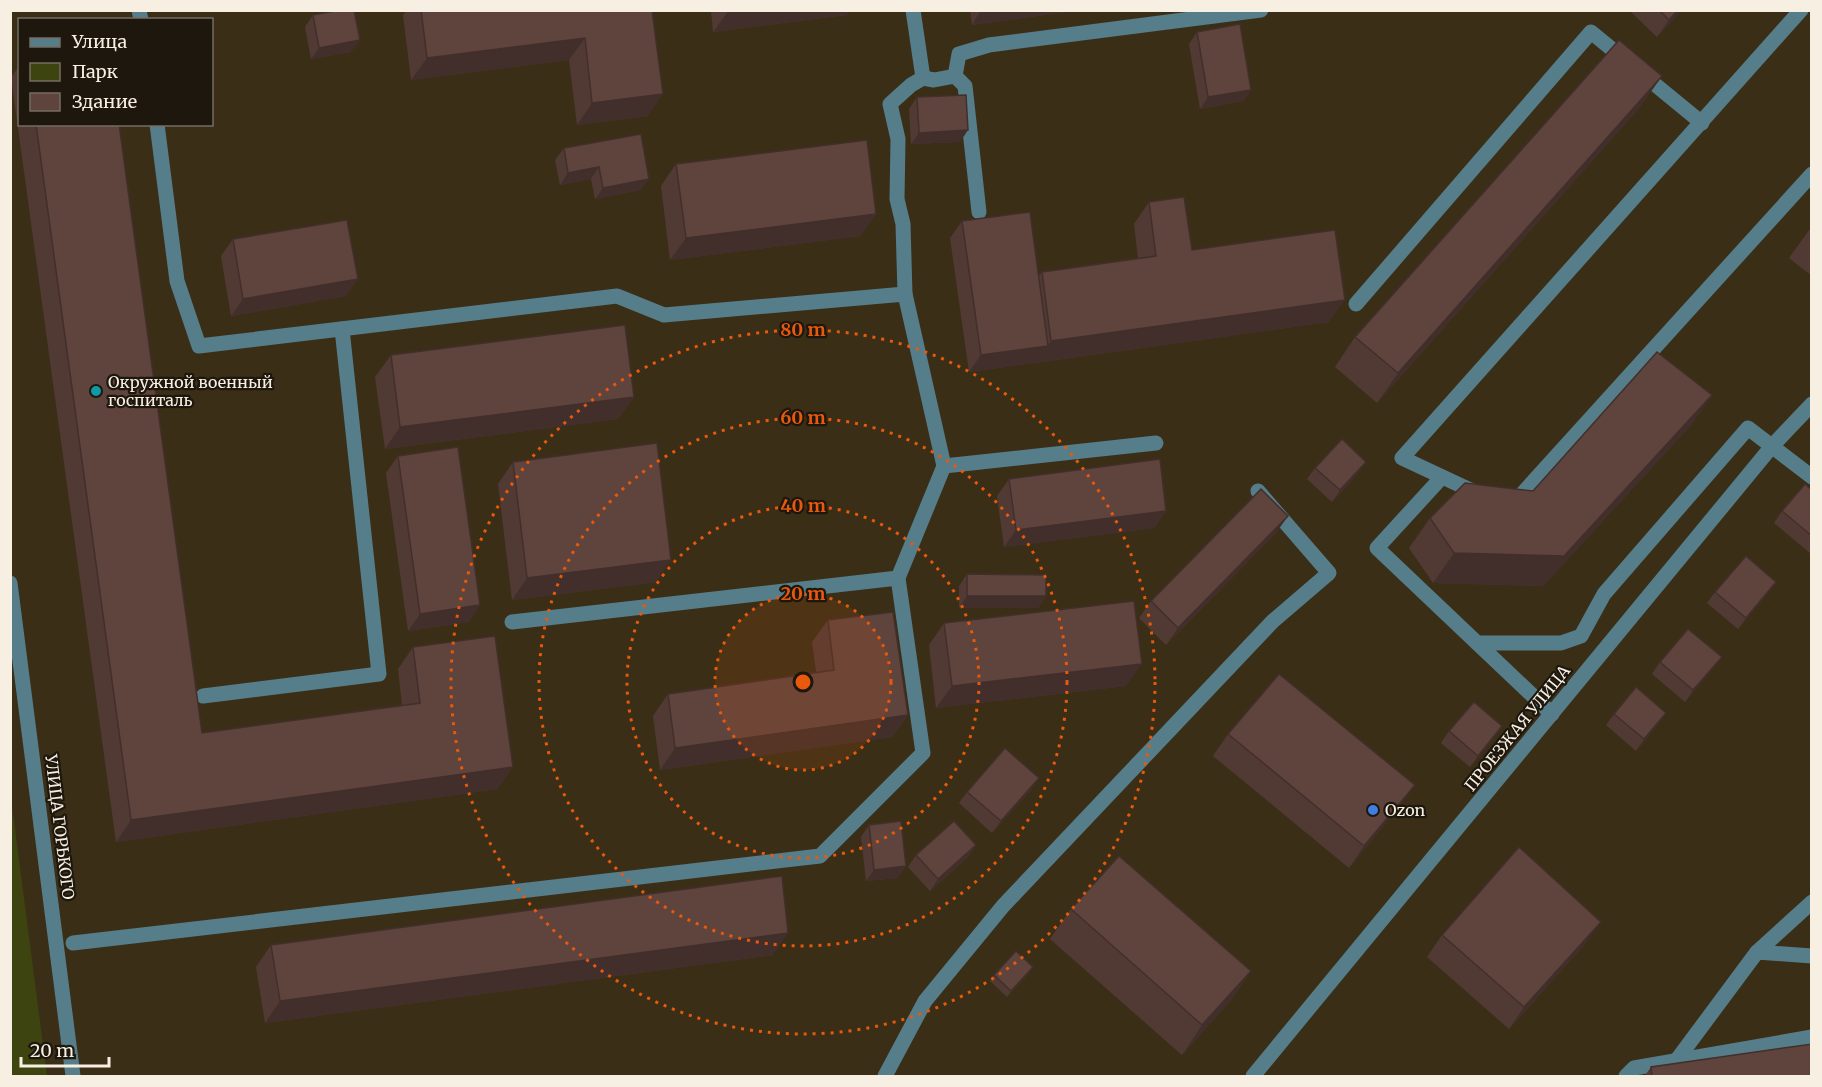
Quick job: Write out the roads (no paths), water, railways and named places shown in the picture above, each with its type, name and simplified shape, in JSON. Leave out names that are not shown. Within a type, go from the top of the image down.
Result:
[{"type":"street","points":[[913,10],[924,78]]},
{"type":"street","points":[[955,76],[959,54],[989,45],[1261,10]]},
{"type":"street","points":[[1801,10],[1402,458],[1509,508],[1812,174]]},
{"type":"street","points":[[1356,304],[1591,32],[1702,123]]},
{"type":"street","points":[[73,943],[820,856],[923,753],[898,578],[944,466],[906,294],[903,224],[897,199],[898,139],[890,104],[911,85],[924,78],[934,80],[955,76]]},
{"type":"street","points":[[955,76],[964,86],[979,212]]},
{"type":"street","points":[[157,126],[177,281],[199,346],[617,296],[664,315],[906,294]]},
{"type":"street","points":[[203,696],[379,674],[342,329]]},
{"type":"street","name":"ПРОЕЗЖАЯ УЛИЦА","points":[[1253,1077],[1773,446],[1812,404]]},
{"type":"street","points":[[1477,643],[1561,643],[1581,636],[1604,594],[1748,428],[1812,477]]},
{"type":"street","points":[[944,466],[1156,443]]},
{"type":"street","points":[[1442,477],[1377,548],[1551,714]]},
{"type":"street","points":[[885,1077],[925,1001],[1003,906],[1273,621],[1329,573],[1258,491]]},
{"type":"street","points":[[512,622],[898,578]]},
{"type":"street","name":"УЛИЦА ГОРЬКОГО","points":[[10,583],[73,1077]]},
{"type":"street","points":[[1676,1061],[1757,952],[1812,902]]},
{"type":"street","points":[[1757,952],[1812,956]]},
{"type":"street","points":[[1626,1077],[1634,1068],[1812,1037]]},
{"type":"place","name":"Окружной военный госпиталь","points":[[96,391]]},
{"type":"place","name":"Ozon","points":[[1373,810]]}]
